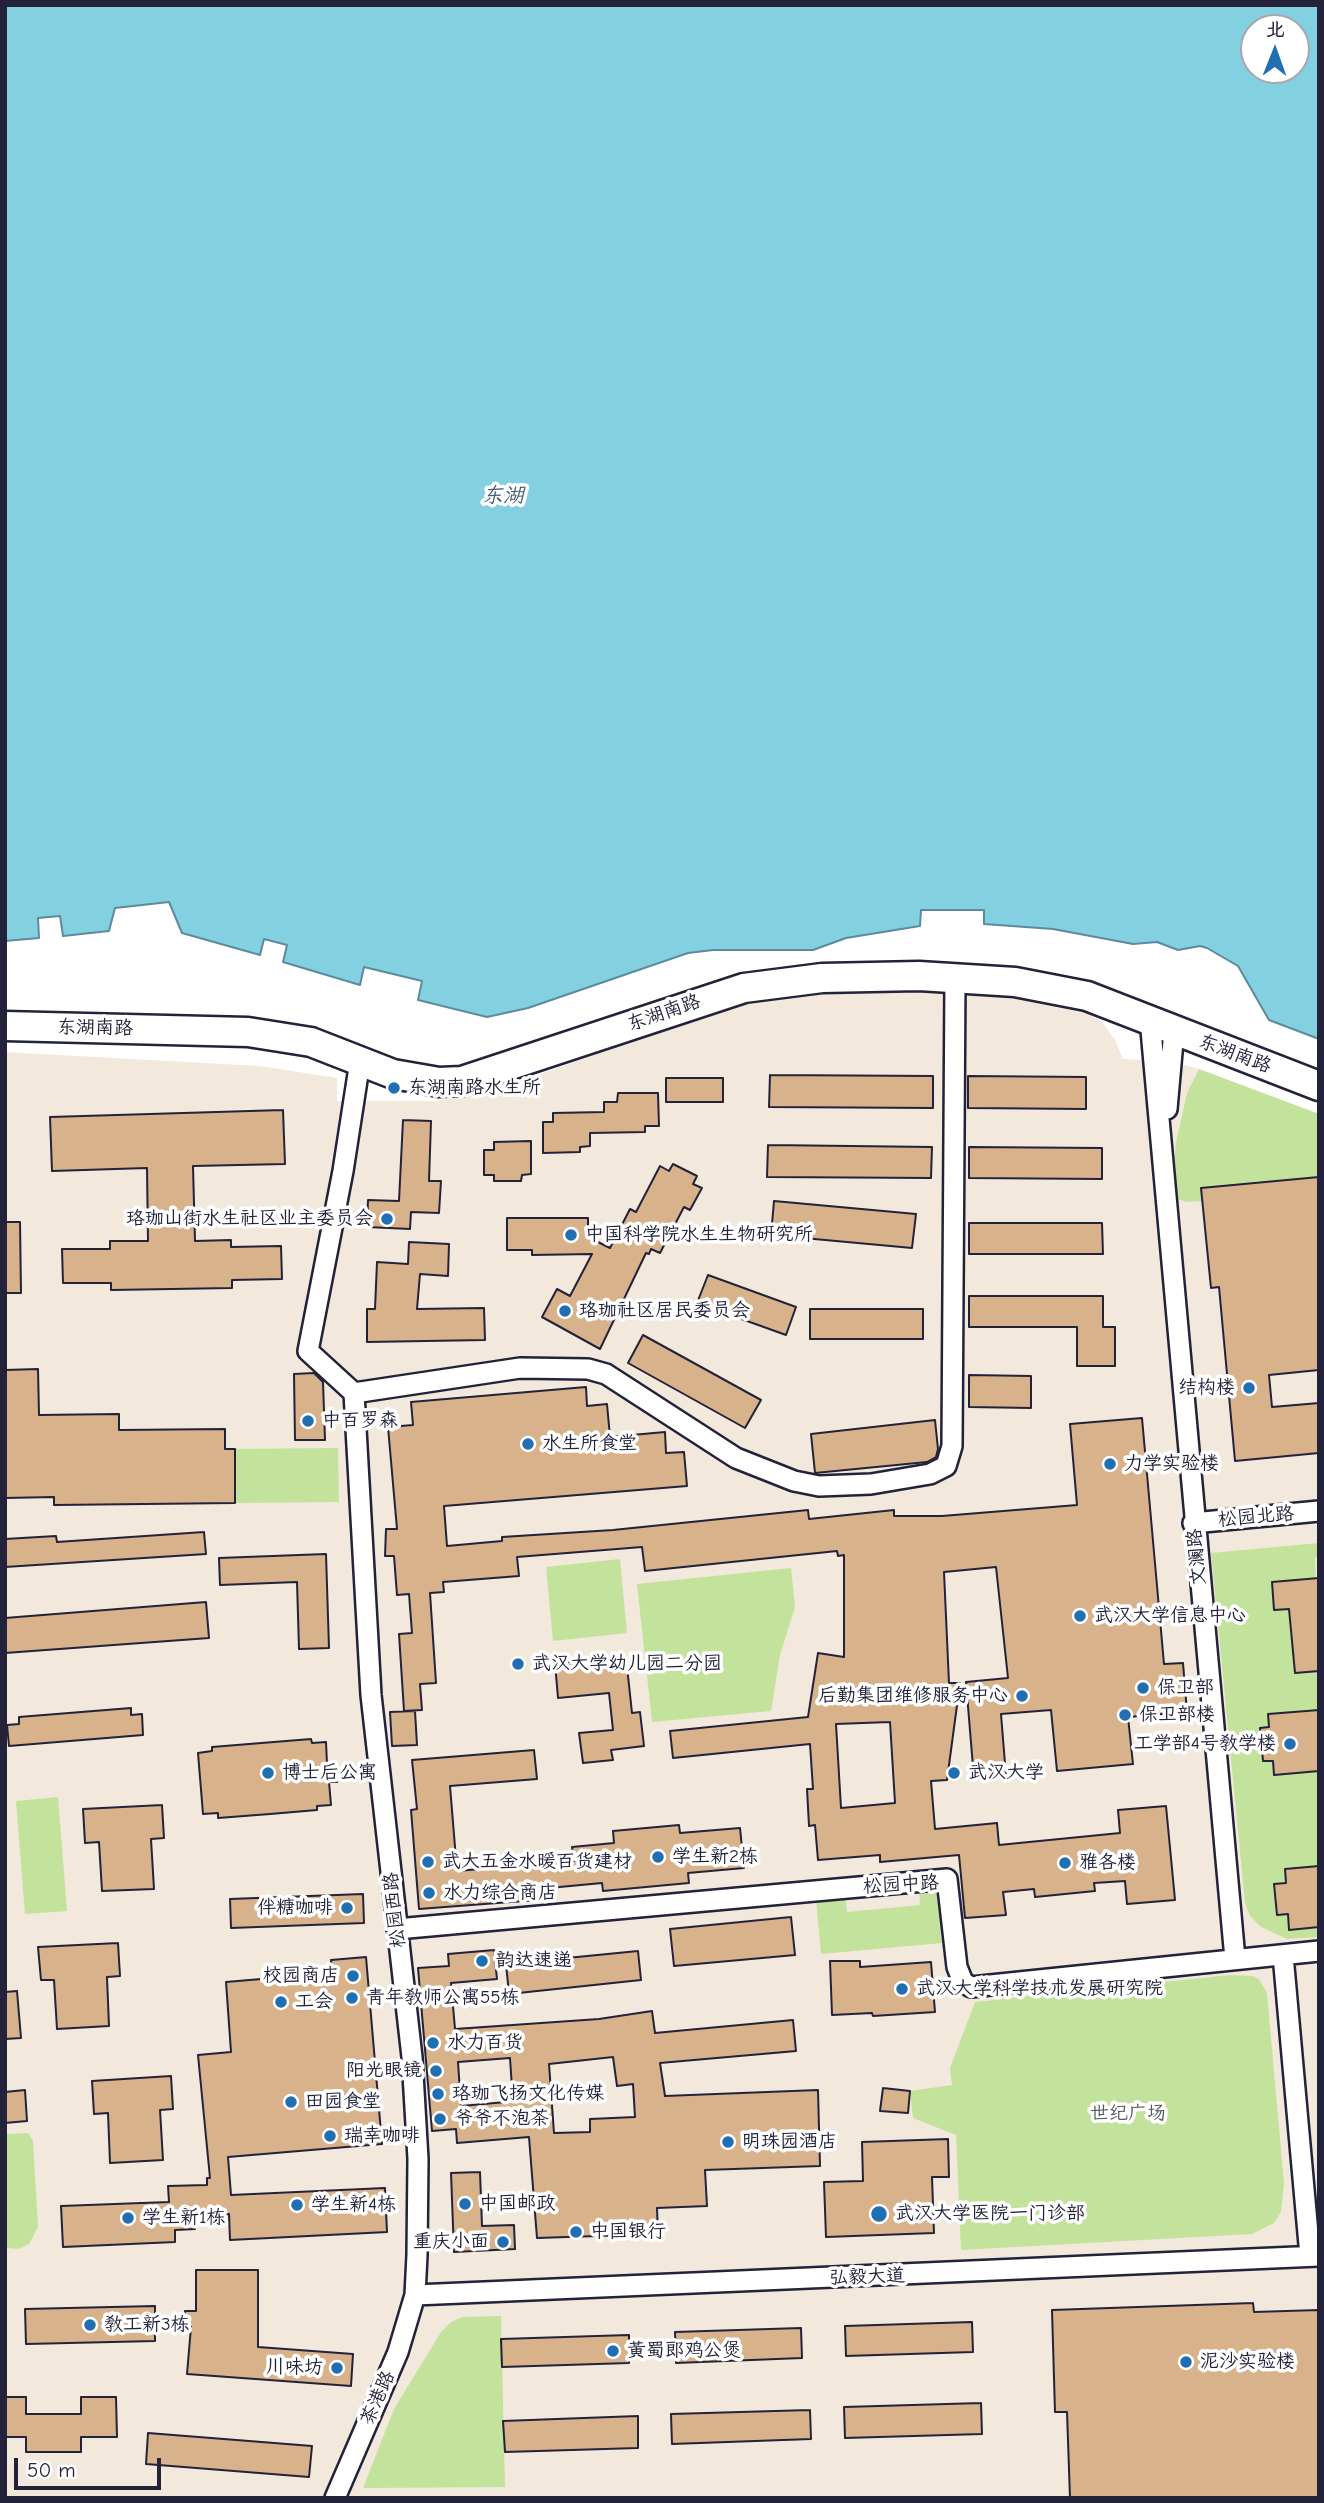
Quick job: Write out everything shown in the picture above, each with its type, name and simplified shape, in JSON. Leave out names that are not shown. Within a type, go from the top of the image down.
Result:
[{"type":"street","name":"东湖南路","points":[[5,1026],[248,1031],[311,1042],[393,1074],[417,1079],[462,1081],[744,988],[822,978],[956,978],[1052,987],[1087,996],[1319,1086]]},
{"type":"street","points":[[360,1061],[343,1171],[308,1351],[354,1393],[520,1368],[588,1369],[606,1374],[736,1458],[794,1480],[819,1486],[871,1484],[930,1475],[946,1466],[952,1446],[956,978]]},
{"type":"street","name":"文澜路","points":[[1162,1025],[1163,1155],[1235,1959]]},
{"type":"street","name":"松园西路","points":[[354,1393],[371,1695],[412,2057],[418,2159],[415,2295]]},
{"type":"street","name":"松园北路","points":[[1194,1523],[1319,1511]]},
{"type":"street","name":"松园中路","points":[[397,1929],[947,1879],[957,1967],[963,1982],[971,1987],[1319,1951]]},
{"type":"street","points":[[1283,1955],[1315,2256]]},
{"type":"street","name":"弘毅大道","points":[[415,2295],[1315,2256]]},
{"type":"street","name":"茶港路","points":[[335,2498],[398,2352],[415,2295]]},
{"type":"shaded area","name":"武汉大学","points":[[916,989],[1016,995],[1077,1006],[1103,1023],[1115,1040],[1123,1059],[1171,1061],[1319,1114],[1319,2498],[5,2498],[5,1052],[260,1066],[337,1078],[337,1101],[436,1101],[493,1091],[744,1001],[823,990]]},
{"type":"green space","points":[[1199,1069],[1319,1114],[1319,1177],[1202,1188],[1202,1201],[1186,1202],[1178,1199],[1173,1173],[1176,1143],[1187,1093]]},
{"type":"green space","points":[[338,1448],[339,1502],[235,1503],[235,1449]]},
{"type":"green space","points":[[1319,1543],[1319,1557],[1315,1558],[1316,1578],[1272,1583],[1274,1610],[1289,1609],[1295,1673],[1319,1671],[1319,1710],[1269,1714],[1263,1761],[1273,1761],[1275,1775],[1317,1771],[1319,1866],[1285,1869],[1286,1883],[1274,1884],[1277,1915],[1288,1914],[1289,1929],[1319,1927],[1319,1937],[1287,1939],[1261,1927],[1250,1916],[1245,1903],[1211,1553]]},
{"type":"green space","points":[[620,1559],[627,1633],[553,1641],[546,1567]]},
{"type":"green space","points":[[791,1568],[795,1607],[780,1655],[771,1711],[652,1722],[637,1584]]},
{"type":"green space","points":[[58,1797],[67,1911],[25,1914],[16,1801]]},
{"type":"green space","points":[[937,1888],[942,1943],[821,1954],[816,1899],[845,1896],[847,1912],[920,1905],[919,1890]]},
{"type":"green space","name":"世纪广场","points":[[1230,1975],[1259,1979],[1267,1993],[1284,2184],[1281,2212],[1274,2223],[1252,2234],[961,2250],[956,2135],[913,2118],[910,2091],[952,2085],[950,2068],[975,2002]]},
{"type":"green space","points":[[28,2133],[33,2141],[38,2227],[29,2244],[18,2249],[5,2248],[5,2134]]},
{"type":"green space","points":[[501,2316],[505,2487],[363,2488],[394,2409],[441,2332],[451,2322],[462,2317]]},
{"type":"water","name":"东湖","points":[[5,5],[1319,5],[1319,1039],[1269,1020],[1238,966],[1207,948],[1200,946],[1178,950],[1157,942],[1133,944],[1053,929],[984,924],[984,910],[921,910],[920,926],[846,938],[813,950],[713,950],[688,953],[528,1008],[487,1017],[418,1000],[422,981],[364,967],[360,985],[283,962],[287,945],[264,939],[260,955],[182,933],[169,902],[115,908],[109,931],[63,936],[60,916],[38,918],[39,938],[5,941]]},
{"type":"building","points":[[770,1075],[933,1076],[933,1108],[769,1107]]},
{"type":"building","points":[[968,1076],[1086,1077],[1086,1109],[968,1108]]},
{"type":"building","points":[[666,1078],[723,1078],[723,1102],[666,1102]]},
{"type":"building","points":[[618,1093],[658,1093],[659,1126],[645,1126],[645,1132],[590,1133],[590,1146],[580,1147],[580,1152],[543,1153],[543,1122],[553,1122],[553,1113],[604,1112],[604,1102],[617,1102]]},
{"type":"building","points":[[283,1110],[285,1164],[193,1166],[195,1241],[231,1240],[231,1247],[281,1246],[282,1279],[232,1280],[232,1288],[111,1290],[111,1283],[63,1283],[62,1249],[110,1249],[110,1241],[148,1241],[147,1168],[52,1171],[50,1117]]},
{"type":"building","points":[[403,1120],[431,1121],[429,1181],[441,1181],[439,1213],[411,1212],[410,1229],[367,1227],[368,1200],[399,1201]]},
{"type":"building","points":[[531,1141],[531,1174],[522,1175],[521,1181],[494,1181],[494,1175],[484,1175],[484,1150],[494,1150],[494,1142]]},
{"type":"building","points":[[768,1145],[932,1147],[931,1178],[767,1177]]},
{"type":"building","points":[[969,1147],[1102,1148],[1102,1179],[969,1178]]},
{"type":"building","points":[[673,1164],[697,1176],[693,1184],[702,1188],[690,1210],[684,1207],[660,1253],[651,1249],[649,1254],[646,1253],[600,1349],[542,1317],[557,1289],[570,1296],[592,1254],[532,1255],[532,1250],[507,1250],[507,1218],[588,1218],[588,1237],[610,1248],[630,1209],[636,1212],[660,1166],[669,1171]]},
{"type":"building","points":[[1319,1177],[1319,1370],[1269,1375],[1272,1407],[1319,1403],[1319,1453],[1235,1461],[1219,1287],[1211,1288],[1201,1188]]},
{"type":"building","points":[[774,1201],[916,1214],[912,1248],[771,1235]]},
{"type":"building","points":[[5,1222],[20,1222],[21,1293],[5,1293]]},
{"type":"building","points":[[969,1223],[1102,1223],[1103,1254],[969,1254]]},
{"type":"building","points":[[409,1242],[449,1244],[448,1276],[420,1274],[417,1309],[484,1308],[485,1340],[367,1342],[367,1309],[375,1309],[377,1262],[408,1264]]},
{"type":"building","points":[[708,1275],[796,1307],[786,1335],[697,1303]]},
{"type":"building","points":[[969,1296],[1103,1296],[1103,1327],[1115,1327],[1115,1366],[1077,1366],[1077,1327],[969,1327]]},
{"type":"building","points":[[810,1309],[923,1309],[923,1339],[810,1339]]},
{"type":"building","points":[[643,1335],[761,1400],[745,1428],[628,1363]]},
{"type":"building","points":[[38,1369],[39,1415],[119,1414],[119,1430],[225,1429],[225,1449],[235,1449],[235,1503],[54,1505],[54,1497],[5,1498],[5,1370]]},
{"type":"building","points":[[314,1373],[323,1382],[325,1440],[295,1440],[294,1374]]},
{"type":"building","points":[[969,1375],[1031,1376],[1031,1408],[969,1407]]},
{"type":"building","points":[[586,1387],[587,1406],[607,1404],[610,1437],[665,1432],[666,1453],[684,1452],[687,1486],[444,1506],[447,1546],[502,1541],[502,1537],[613,1530],[808,1510],[809,1519],[894,1510],[894,1516],[942,1516],[1077,1505],[1070,1424],[1142,1418],[1164,1664],[1183,1663],[1187,1712],[1128,1717],[1133,1764],[1057,1771],[1051,1710],[1001,1714],[1006,1776],[974,1779],[966,1682],[1008,1678],[996,1567],[944,1572],[949,1683],[960,1683],[947,1780],[931,1781],[935,1829],[997,1823],[999,1845],[1120,1833],[1118,1810],[1166,1806],[1175,1900],[1127,1904],[1125,1881],[1094,1883],[1095,1891],[1035,1897],[1034,1889],[1003,1892],[1006,1915],[965,1918],[959,1855],[880,1862],[880,1855],[818,1860],[815,1825],[809,1826],[807,1789],[813,1789],[810,1744],[673,1758],[670,1731],[808,1717],[818,1653],[844,1657],[844,1555],[838,1556],[837,1551],[645,1571],[642,1547],[517,1557],[519,1576],[443,1582],[444,1592],[430,1593],[436,1683],[420,1684],[422,1710],[404,1711],[399,1634],[412,1633],[409,1594],[397,1595],[394,1556],[385,1556],[386,1529],[397,1529],[388,1427],[413,1425],[411,1402]],"holes":[[[890,1722],[895,1803],[841,1808],[836,1724]]]},
{"type":"building","points":[[935,1420],[938,1449],[936,1457],[927,1462],[815,1473],[811,1434]]},
{"type":"building","points":[[204,1532],[206,1554],[5,1567],[5,1539],[56,1536],[57,1542]]},
{"type":"building","points":[[326,1554],[329,1648],[299,1649],[297,1582],[220,1585],[219,1558]]},
{"type":"building","points":[[1319,1578],[1319,1671],[1295,1673],[1289,1609],[1274,1610],[1272,1582]]},
{"type":"building","points":[[206,1602],[209,1638],[5,1653],[5,1618]]},
{"type":"building","points":[[626,1657],[632,1713],[640,1712],[644,1746],[611,1750],[613,1760],[583,1763],[579,1733],[613,1730],[609,1693],[558,1698],[555,1663]]},
{"type":"building","points":[[131,1708],[131,1715],[142,1714],[143,1735],[9,1746],[7,1725],[19,1724],[19,1717]]},
{"type":"building","name":"工学部4号教学楼","points":[[1319,1710],[1319,1771],[1274,1775],[1273,1761],[1263,1761],[1260,1728],[1269,1727],[1268,1714]]},
{"type":"building","points":[[415,1711],[417,1745],[392,1746],[390,1712]]},
{"type":"building","name":"博士后公寓","points":[[311,1739],[312,1743],[326,1742],[327,1764],[336,1763],[337,1782],[329,1782],[331,1805],[317,1806],[317,1810],[218,1818],[218,1813],[203,1814],[198,1753],[212,1751],[212,1747]]},
{"type":"building","points":[[534,1750],[537,1779],[450,1786],[457,1871],[574,1861],[572,1847],[614,1843],[613,1831],[679,1825],[680,1833],[740,1828],[744,1868],[688,1873],[689,1883],[603,1891],[602,1883],[549,1888],[550,1899],[419,1909],[411,1810],[417,1809],[412,1760]]},
{"type":"building","points":[[162,1805],[164,1838],[151,1839],[154,1889],[102,1891],[99,1842],[85,1843],[83,1809]]},
{"type":"building","points":[[1319,1866],[1319,1927],[1289,1930],[1288,1914],[1277,1915],[1274,1884],[1286,1883],[1285,1869]]},
{"type":"building","points":[[363,1894],[364,1923],[231,1928],[230,1899]]},
{"type":"building","points":[[791,1917],[795,1955],[674,1966],[670,1929]]},
{"type":"building","points":[[118,1943],[120,1976],[107,1977],[109,2026],[57,2029],[54,1980],[41,1980],[38,1947]]},
{"type":"building","points":[[494,1950],[497,1979],[451,1983],[455,2029],[599,2019],[652,2011],[655,2033],[793,2020],[796,2051],[660,2063],[665,2096],[818,2090],[820,2166],[705,2170],[707,2206],[657,2208],[658,2234],[537,2238],[529,2137],[457,2143],[456,2129],[432,2131],[418,1968],[449,1966],[448,1954]],"holes":[[[613,2057],[617,2086],[633,2084],[635,2117],[590,2119],[590,2132],[554,2133],[549,2064]],[[510,2058],[512,2088],[505,2089],[506,2102],[461,2106],[458,2062]]]},
{"type":"building","points":[[638,1951],[641,1980],[509,1994],[506,1964]]},
{"type":"building","points":[[366,1957],[382,2144],[228,2157],[231,2195],[385,2188],[387,2232],[230,2240],[229,2214],[194,2216],[195,2229],[175,2230],[175,2242],[63,2247],[61,2206],[169,2202],[168,2186],[207,2185],[207,2178],[210,2178],[198,2055],[231,2052],[226,1982],[332,1973],[331,1960]]},
{"type":"building","name":"武汉大学科学技术发展研究院","points":[[830,1961],[860,1961],[860,1967],[931,1962],[935,2012],[873,2016],[872,2013],[832,2015]]},
{"type":"building","points":[[17,1991],[21,2038],[5,2039],[5,1992]]},
{"type":"building","points":[[171,2076],[173,2109],[160,2110],[163,2160],[110,2163],[108,2113],[94,2114],[92,2081]]},
{"type":"building","points":[[883,2088],[910,2091],[908,2113],[880,2111]]},
{"type":"building","points":[[25,2090],[27,2121],[5,2123],[5,2092]]},
{"type":"building","points":[[948,2139],[949,2177],[932,2177],[934,2233],[826,2237],[824,2182],[863,2181],[862,2142]]},
{"type":"building","points":[[480,2172],[482,2226],[514,2225],[515,2249],[454,2252],[451,2173]]},
{"type":"building","points":[[196,2270],[258,2270],[258,2347],[353,2354],[351,2386],[187,2374],[191,2327],[185,2327],[185,2311],[196,2311]]},
{"type":"building","name":"泥沙实验楼","points":[[1253,2303],[1254,2312],[1319,2310],[1319,2498],[1070,2498],[1067,2412],[1055,2412],[1052,2310]]},
{"type":"building","name":"教工新3栋","points":[[155,2306],[155,2341],[26,2344],[25,2309]]},
{"type":"building","points":[[972,2322],[973,2352],[846,2356],[845,2326]]},
{"type":"building","points":[[801,2328],[802,2358],[676,2363],[675,2332]]},
{"type":"building","points":[[629,2335],[629,2363],[502,2367],[501,2339]]},
{"type":"building","points":[[5,2397],[26,2397],[26,2414],[81,2414],[81,2397],[116,2397],[117,2437],[81,2437],[81,2452],[26,2452],[26,2437],[5,2437]]},
{"type":"building","points":[[981,2403],[982,2434],[845,2438],[844,2407]]},
{"type":"building","points":[[810,2410],[811,2439],[672,2444],[671,2414]]},
{"type":"building","points":[[638,2416],[638,2448],[505,2452],[503,2421]]},
{"type":"building","points":[[148,2433],[312,2446],[309,2477],[146,2464]]},
{"type":"place","name":"东湖南路水生所","points":[[394,1088]]},
{"type":"place","name":"珞珈山街水生社区业主委员会","points":[[387,1219]]},
{"type":"place","name":"中国科学院水生生物研究所","points":[[571,1235]]},
{"type":"place","name":"珞珈社区居民委员会","points":[[565,1311]]},
{"type":"place","name":"结构楼","points":[[1249,1388]]},
{"type":"place","name":"中百罗森","points":[[308,1421]]},
{"type":"place","name":"水生所食堂","points":[[528,1444]]},
{"type":"place","name":"力学实验楼","points":[[1110,1464]]},
{"type":"place","name":"武汉大学信息中心","points":[[1080,1616]]},
{"type":"place","name":"武汉大学幼儿园二分园","points":[[518,1664]]},
{"type":"place","name":"保卫部","points":[[1143,1688]]},
{"type":"place","name":"后勤集团维修服务中心","points":[[1022,1696]]},
{"type":"place","name":"保卫部楼","points":[[1125,1715]]},
{"type":"place","name":"工学部4号教学楼","points":[[1290,1744]]},
{"type":"place","name":"博士后公寓","points":[[268,1773]]},
{"type":"place","name":"武汉大学","points":[[954,1773]]},
{"type":"place","name":"学生新2栋","points":[[658,1857]]},
{"type":"place","name":"武大五金水暖百货建材","points":[[428,1862]]},
{"type":"place","name":"雅各楼","points":[[1065,1863]]},
{"type":"place","name":"水力综合商店","points":[[429,1893]]},
{"type":"place","name":"伴糖咖啡","points":[[347,1908]]},
{"type":"place","name":"韵达速递","points":[[482,1961]]},
{"type":"place","name":"校园商店","points":[[353,1976]]},
{"type":"place","name":"武汉大学科学技术发展研究院","points":[[902,1989]]},
{"type":"place","name":"青年教师公寓55栋","points":[[352,1998]]},
{"type":"place","name":"工会","points":[[281,2002]]},
{"type":"place","name":"水力百货","points":[[433,2043]]},
{"type":"place","name":"阳光眼镜","points":[[436,2071]]},
{"type":"place","name":"珞珈飞扬文化传媒","points":[[438,2094]]},
{"type":"place","name":"田园食堂","points":[[291,2102]]},
{"type":"place","name":"爷爷不泡茶","points":[[440,2119]]},
{"type":"place","name":"瑞幸咖啡","points":[[330,2136]]},
{"type":"place","name":"明珠园酒店","points":[[728,2142]]},
{"type":"place","name":"中国邮政","points":[[465,2204]]},
{"type":"place","name":"学生新4栋","points":[[297,2205]]},
{"type":"place","name":"武汉大学医院一门诊部","points":[[879,2214]]},
{"type":"place","name":"学生新1栋","points":[[128,2218]]},
{"type":"place","name":"中国银行","points":[[576,2232]]},
{"type":"place","name":"重庆小面","points":[[503,2242]]},
{"type":"place","name":"教工新3栋","points":[[90,2325]]},
{"type":"place","name":"黄蜀郎鸡公煲","points":[[613,2351]]},
{"type":"place","name":"泥沙实验楼","points":[[1186,2362]]},
{"type":"place","name":"川味坊","points":[[337,2368]]}]
